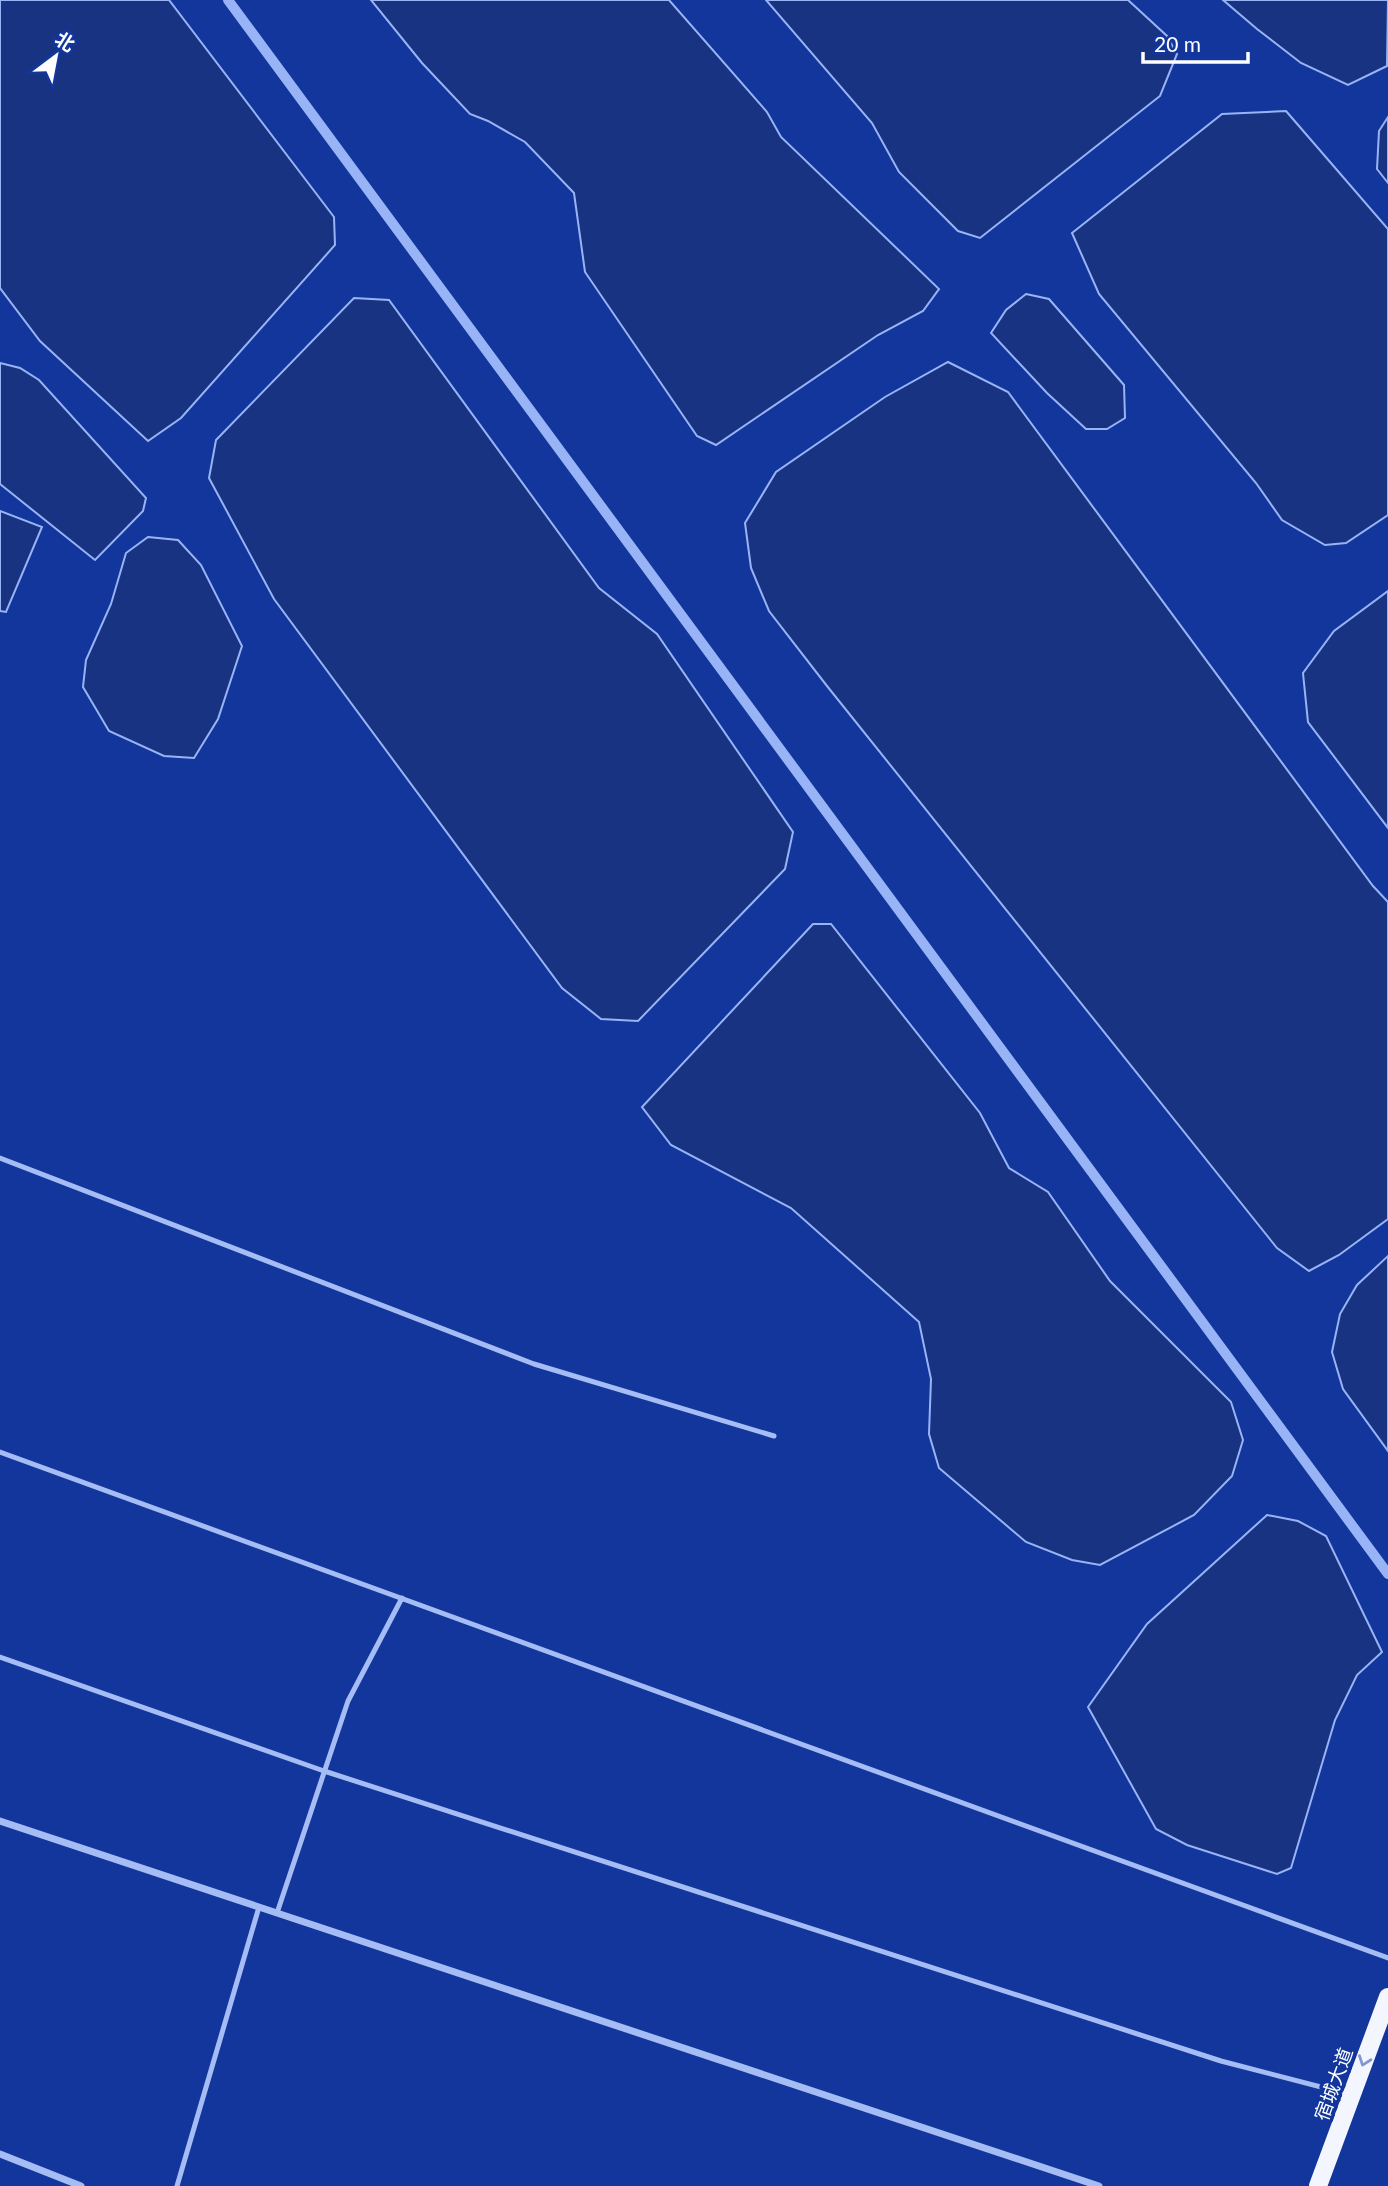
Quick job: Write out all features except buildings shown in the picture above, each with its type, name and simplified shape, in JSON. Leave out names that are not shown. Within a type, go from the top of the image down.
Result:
[{"type":"main road","name":"宿城大道","points":[[1318,2186],[1388,1997]]},
{"type":"street","points":[[0,1821],[1099,2186]]},
{"type":"street","points":[[0,2154],[81,2186]]},
{"type":"lane","points":[[0,1158],[534,1363],[774,1436]]},
{"type":"lane","points":[[0,1452],[1388,1958]]},
{"type":"lane","points":[[277,1913],[348,1702],[402,1598]]},
{"type":"lane","points":[[0,1657],[324,1771],[1221,2061],[1352,2095]]},
{"type":"lane","points":[[177,2186],[259,1907]]},
{"type":"water","points":[[0,0],[169,0],[334,217],[335,245],[181,418],[148,441],[40,341],[0,288]]},
{"type":"water","points":[[371,0],[669,0],[767,112],[781,137],[939,289],[923,311],[878,335],[716,445],[697,436],[585,272],[574,193],[525,142],[470,114],[422,63]]},
{"type":"water","points":[[766,0],[1128,0],[1167,36],[1177,54],[1160,96],[980,238],[958,231],[899,172],[872,123]]},
{"type":"water","points":[[1223,0],[1388,0],[1387,66],[1348,85],[1301,63]]},
{"type":"water","points":[[1286,111],[1388,229],[1388,515],[1346,543],[1325,545],[1282,520],[1256,483],[1099,294],[1072,233],[1222,114]]},
{"type":"water","points":[[1388,117],[1388,183],[1377,169],[1379,131]]},
{"type":"water","points":[[1026,294],[1049,299],[1124,385],[1125,418],[1107,429],[1086,429],[1047,393],[991,333],[1006,310]]},
{"type":"water","points":[[354,298],[389,300],[599,588],[657,634],[793,832],[785,869],[638,1021],[601,1019],[562,988],[274,599],[209,478],[216,440]]},
{"type":"water","points":[[948,362],[1008,392],[1373,886],[1388,902],[1388,1219],[1339,1255],[1309,1271],[1277,1248],[827,686],[769,611],[751,568],[745,523],[776,472],[885,397]]},
{"type":"water","points":[[0,363],[20,368],[39,380],[146,498],[143,511],[95,560],[0,484]]},
{"type":"water","points":[[0,511],[42,527],[6,612],[0,611]]},
{"type":"water","points":[[148,537],[178,540],[201,565],[242,646],[218,719],[194,758],[164,756],[109,731],[83,687],[86,660],[111,604],[126,553]]},
{"type":"water","points":[[1388,591],[1388,828],[1308,722],[1303,673],[1334,631]]},
{"type":"water","points":[[813,924],[831,924],[980,1113],[1009,1168],[1048,1192],[1110,1281],[1231,1402],[1243,1440],[1232,1476],[1194,1515],[1100,1565],[1072,1560],[1026,1542],[939,1468],[929,1434],[931,1379],[919,1322],[791,1208],[671,1145],[642,1107]]},
{"type":"water","points":[[1388,1256],[1388,1451],[1343,1389],[1332,1352],[1340,1314],[1357,1285]]},
{"type":"water","points":[[1267,1515],[1298,1521],[1326,1536],[1382,1652],[1357,1675],[1335,1720],[1291,1868],[1277,1874],[1187,1845],[1156,1829],[1088,1707],[1147,1624]]},
{"type":"waterway","points":[[228,0],[1388,1574]]}]
